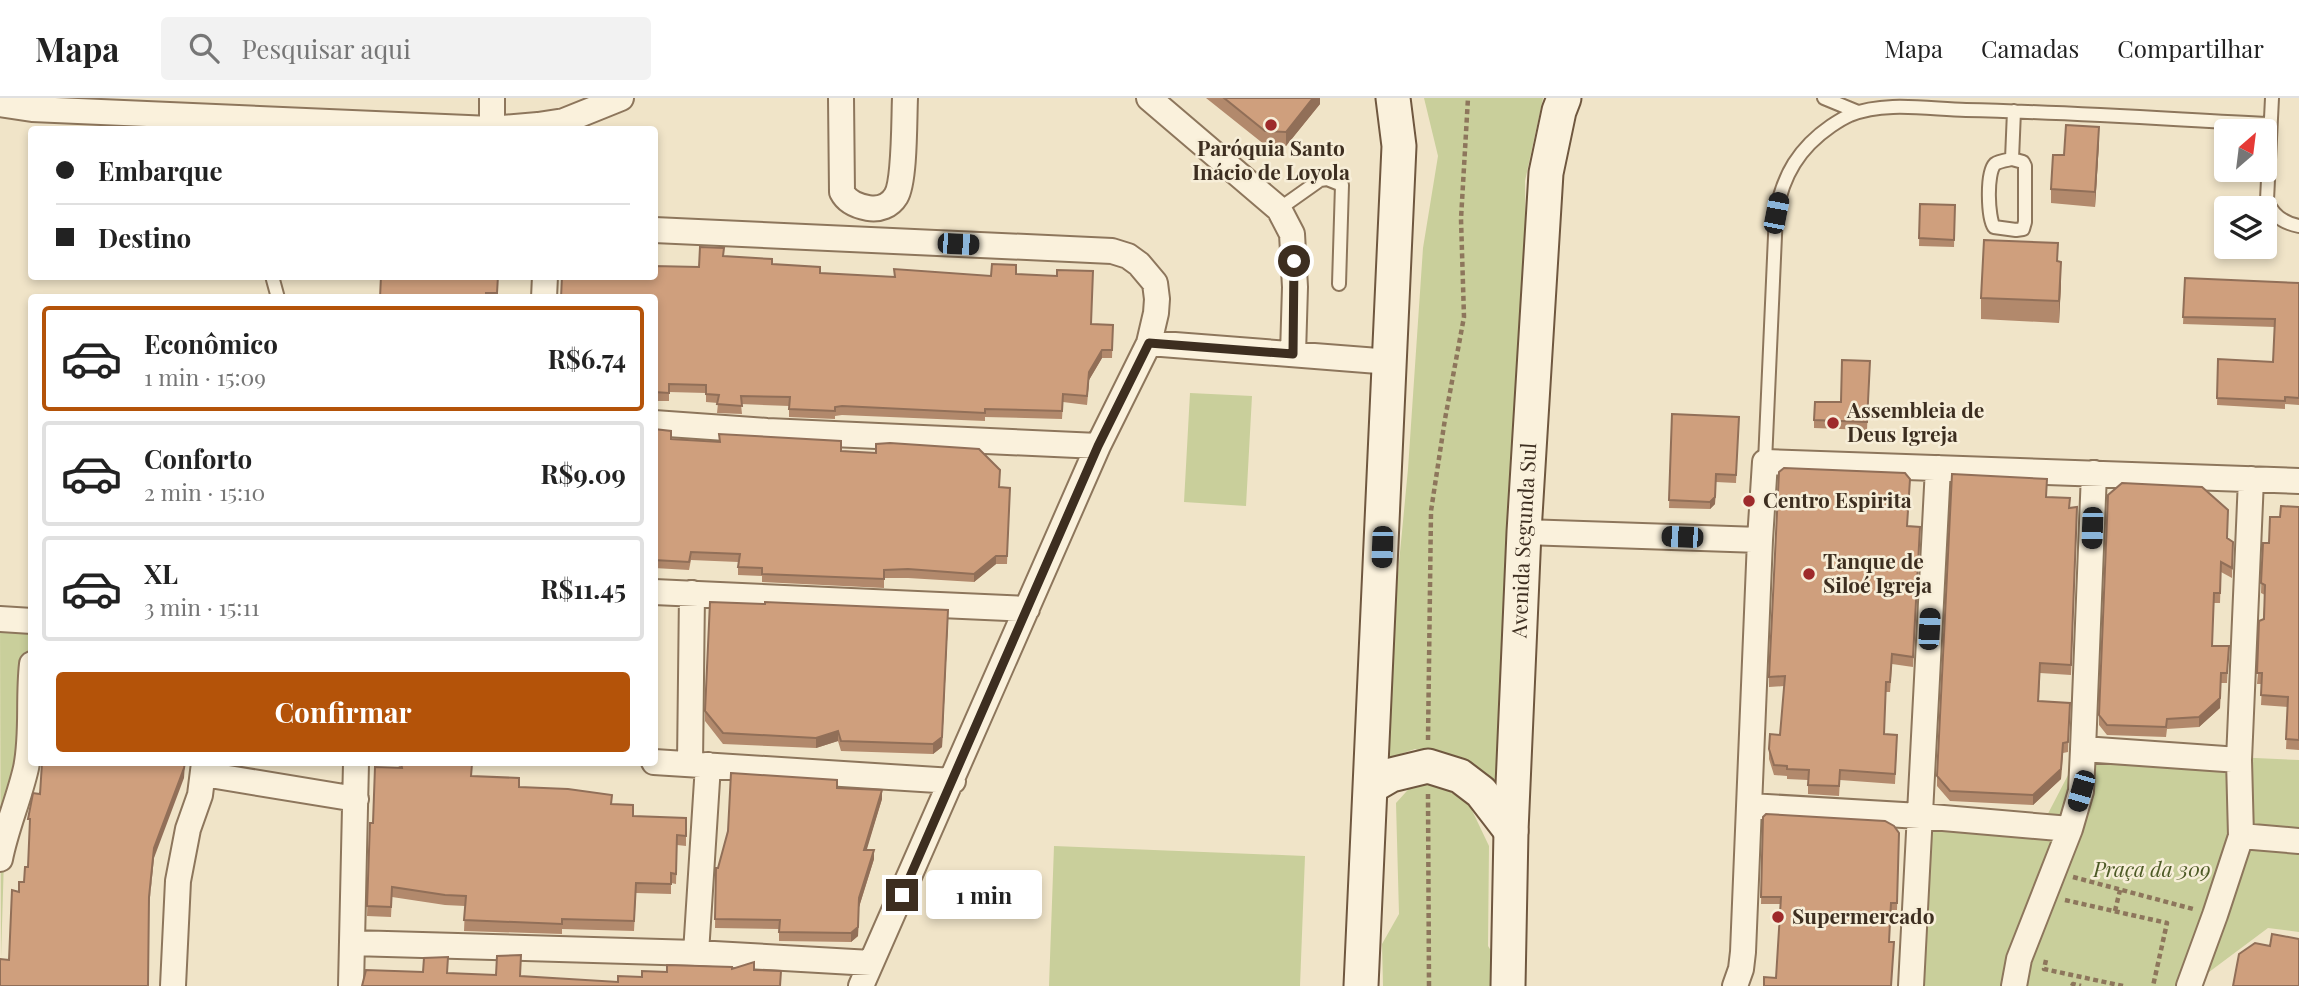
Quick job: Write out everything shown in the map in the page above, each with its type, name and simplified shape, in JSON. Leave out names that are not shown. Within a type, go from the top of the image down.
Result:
[{"type":"main road","points":[[1361,986],[1399,146],[1393,98]]},
{"type":"main road","name":"Avenida Segunda Sul","points":[[1508,986],[1511,831],[1524,532],[1546,173],[1564,98]]},
{"type":"main road","points":[[1371,786],[1391,775],[1428,766],[1460,776],[1481,792],[1511,831]]},
{"type":"street","points":[[491,126],[492,98]]},
{"type":"street","points":[[518,126],[564,121],[621,98]]},
{"type":"street","points":[[841,98],[842,192],[846,200],[863,208],[876,209],[886,206],[897,195],[905,98]]},
{"type":"street","points":[[1149,98],[1279,209],[1292,234],[1295,287],[1293,354]]},
{"type":"street","points":[[0,104],[32,109],[330,126]]},
{"type":"street","points":[[658,230],[1112,251],[1128,256],[1139,264],[1155,283],[1156,313],[1149,343],[1098,446],[861,986]]},
{"type":"street","points":[[1149,343],[1391,362]]},
{"type":"street","points":[[658,423],[1098,446]]},
{"type":"street","points":[[1735,986],[1743,952],[1765,462],[2299,481]]},
{"type":"street","points":[[1911,986],[1938,468]]},
{"type":"street","points":[[2014,986],[2019,958],[2070,829],[2081,791],[2094,473]]},
{"type":"street","points":[[2189,986],[2216,915],[2241,836],[2239,760],[2251,479]]},
{"type":"street","points":[[1524,532],[1760,540]]},
{"type":"street","points":[[658,592],[1027,609]]},
{"type":"street","points":[[692,593],[699,764],[696,953]]},
{"type":"street","points":[[0,619],[28,621]]},
{"type":"street","points":[[2083,749],[2239,760]]},
{"type":"street","points":[[0,859],[26,768],[28,751]]},
{"type":"street","points":[[658,762],[953,781]]},
{"type":"street","points":[[351,986],[356,766]]},
{"type":"street","points":[[173,986],[178,881],[188,828],[200,795],[204,768],[356,799]]},
{"type":"street","points":[[1750,806],[1920,816],[2070,829]]},
{"type":"street","points":[[2241,836],[2299,841]]},
{"type":"street","points":[[352,943],[696,953],[871,963]]},
{"type":"lane","points":[[1824,98],[1858,112]]},
{"type":"lane","points":[[2270,119],[2272,98]]},
{"type":"lane","points":[[1765,462],[1776,213],[1780,192],[1790,167],[1804,149],[1823,132],[1847,116],[1874,108],[2014,111],[2033,105],[2214,120]]},
{"type":"lane","points":[[2012,159],[2014,111]]},
{"type":"lane","points":[[2012,159],[2023,162],[2025,166],[2025,222],[2023,229],[1994,228],[1990,220],[1990,178],[1999,162],[2012,159]]},
{"type":"lane","points":[[1279,209],[1320,180],[1327,179],[1342,185],[1339,284]]},
{"type":"lane","points":[[2267,182],[2270,210],[2280,219],[2299,226]]},
{"type":"path","points":[[1429,986],[1431,512],[1464,317],[1461,219],[1468,98]]},
{"type":"path","points":[[2052,872],[2216,915]]},
{"type":"path","points":[[2115,911],[2120,890]]},
{"type":"path","points":[[2060,899],[2167,923],[2153,986]]},
{"type":"path","points":[[2047,957],[2044,969],[2099,983],[2123,986]]},
{"type":"path","points":[[2072,986],[2081,986]]},
{"type":"green space","points":[[1424,98],[1543,98],[1525,181],[1526,273],[1499,788],[1448,756],[1415,749],[1380,761],[1408,469],[1423,248],[1438,156]]},
{"type":"green space","points":[[1190,393],[1252,396],[1246,506],[1184,502]]},
{"type":"green space","points":[[0,617],[28,618],[28,764],[5,826],[1,958]]},
{"type":"green space","name":"Praça da 309","points":[[2081,750],[2299,760],[2299,932],[2268,928],[2197,981],[2195,986],[1919,986],[1929,822],[2039,831]]},
{"type":"green space","points":[[1415,782],[1441,786],[1469,804],[1489,846],[1488,946],[1497,960],[1498,986],[1383,986],[1382,944],[1399,914],[1396,803]]},
{"type":"green space","points":[[1054,846],[1305,856],[1300,986],[1049,986]]},
{"type":"building","points":[[1224,98],[1313,98],[1286,132],[1265,131]]},
{"type":"building","points":[[2066,125],[2099,127],[2095,192],[2051,189],[2053,155],[2064,155]]},
{"type":"building","points":[[1920,204],[1955,205],[1954,240],[1919,238]]},
{"type":"building","points":[[1984,240],[2058,243],[2057,261],[2061,262],[2059,301],[1981,298]]},
{"type":"building","points":[[700,247],[724,248],[723,256],[772,259],[772,264],[820,267],[820,273],[895,277],[894,269],[991,276],[992,264],[1016,265],[1016,274],[1057,276],[1057,270],[1093,271],[1091,324],[1113,325],[1112,350],[1102,350],[1089,372],[1087,396],[1063,394],[1062,411],[985,409],[985,413],[842,406],[835,407],[835,411],[789,409],[790,397],[741,396],[742,406],[717,404],[719,395],[706,394],[706,385],[669,384],[669,393],[658,392],[658,294],[561,294],[562,280],[658,280],[658,266],[699,267]]},
{"type":"building","points":[[2185,278],[2299,283],[2299,398],[2285,397],[2285,401],[2217,398],[2218,359],[2273,362],[2275,319],[2183,317]]},
{"type":"building","points":[[381,280],[498,280],[497,293],[380,294]]},
{"type":"building","points":[[1842,360],[1870,361],[1867,422],[1814,420],[1815,402],[1841,402]]},
{"type":"building","points":[[1672,414],[1739,417],[1736,475],[1716,474],[1715,497],[1710,502],[1669,500]]},
{"type":"building","points":[[658,429],[671,431],[671,439],[720,442],[719,434],[841,441],[841,451],[876,453],[876,444],[890,443],[979,449],[1000,470],[999,487],[1010,488],[1007,556],[996,556],[974,574],[884,570],[884,579],[762,574],[762,568],[738,567],[740,554],[691,552],[689,562],[658,560]]},
{"type":"building","points":[[1784,468],[1905,473],[1910,479],[1907,526],[1920,527],[1913,657],[1892,654],[1890,682],[1886,682],[1884,734],[1897,735],[1895,774],[1840,770],[1839,786],[1808,785],[1809,770],[1787,769],[1787,766],[1774,765],[1769,749],[1770,734],[1780,735],[1785,676],[1769,677],[1779,472]]},
{"type":"building","points":[[1952,474],[2047,479],[2046,497],[2070,498],[2069,508],[2077,507],[2071,665],[2040,663],[2038,701],[2070,703],[2068,742],[2063,743],[2061,769],[2033,795],[1950,791],[1937,776]]},
{"type":"building","points":[[2122,483],[2202,487],[2228,510],[2227,538],[2233,542],[2232,568],[2221,562],[2220,593],[2214,593],[2212,646],[2229,646],[2227,673],[2221,673],[2220,698],[2199,717],[2167,719],[2166,727],[2107,725],[2099,715],[2108,495]]},
{"type":"building","points":[[2281,506],[2299,507],[2299,740],[2286,739],[2288,697],[2261,695],[2262,673],[2257,673],[2259,621],[2264,619],[2265,585],[2261,583],[2263,543],[2269,543],[2270,517],[2280,517]]},
{"type":"building","points":[[710,602],[948,610],[942,737],[933,744],[841,741],[838,731],[816,738],[723,733],[705,711]]},
{"type":"building","points":[[42,766],[184,766],[154,848],[149,897],[148,986],[0,986],[0,959],[9,960],[12,890],[19,892],[19,882],[24,882],[25,867],[28,867],[28,819],[33,793],[40,794]]},
{"type":"building","points":[[472,766],[471,776],[519,778],[519,787],[568,789],[612,795],[611,804],[633,805],[633,816],[686,818],[686,836],[677,835],[676,874],[671,873],[671,884],[636,883],[634,921],[562,919],[562,924],[464,920],[466,896],[392,887],[391,907],[367,906],[375,767]]},
{"type":"building","points":[[731,773],[837,780],[837,788],[882,790],[864,850],[874,850],[859,898],[858,927],[851,933],[779,932],[780,920],[715,919],[716,868],[728,831]]},
{"type":"building","points":[[1766,814],[1885,821],[1894,826],[1899,833],[1897,903],[1891,903],[1889,942],[1894,942],[1891,986],[1764,986],[1764,977],[1776,978],[1781,897],[1761,897],[1763,817]]},
{"type":"building","points":[[2272,934],[2299,939],[2299,986],[2233,986],[2239,954],[2255,943],[2270,946]]},
{"type":"building","points":[[521,955],[520,976],[618,982],[618,976],[642,977],[642,971],[667,972],[667,965],[732,969],[754,962],[754,970],[781,971],[780,986],[362,986],[366,970],[423,972],[424,958],[448,957],[447,973],[496,975],[497,956]]},
{"type":"place","name":"Paróquia Santo Inácio de Loyola","points":[[1271,125]]},
{"type":"place","name":"Assembleia de Deus Igreja","points":[[1833,423]]},
{"type":"place","name":"Centro Espirita","points":[[1749,501]]},
{"type":"place","name":"Tanque de Siloé Igreja","points":[[1809,574]]},
{"type":"place","name":"Supermercado","points":[[1778,917]]},
{"type":"route","points":[[902,895],[1098,446],[1149,343],[1293,354],[1294,261]]}]
